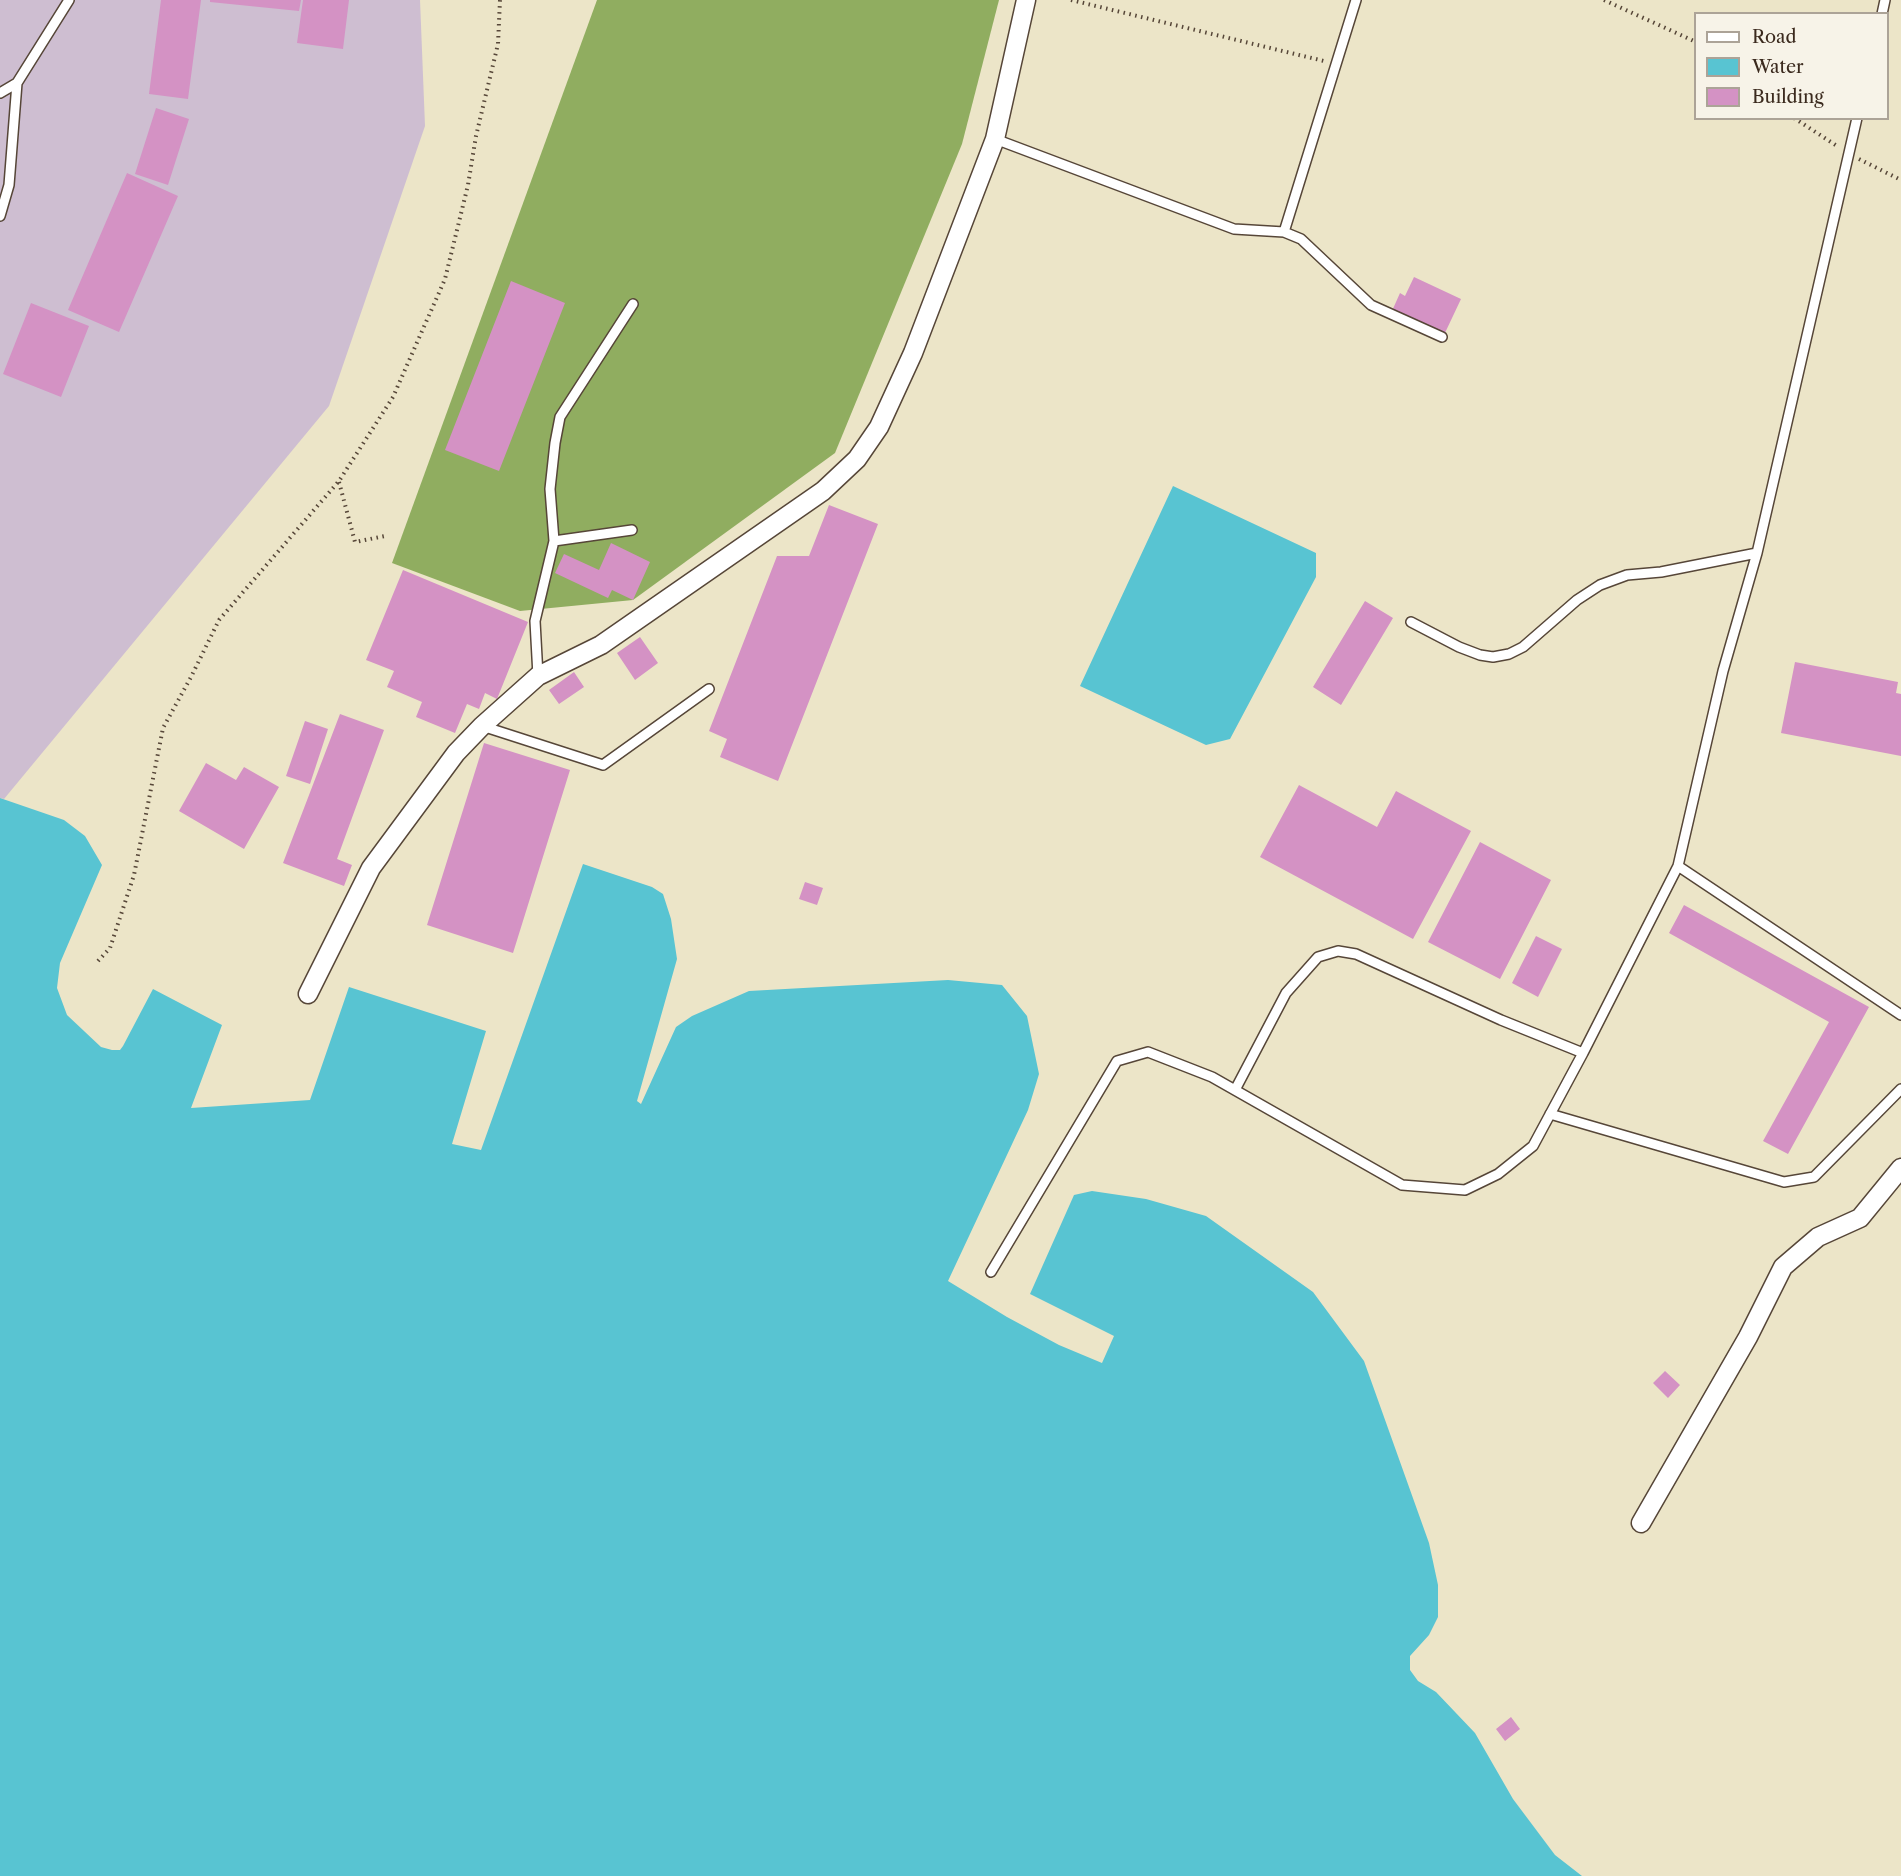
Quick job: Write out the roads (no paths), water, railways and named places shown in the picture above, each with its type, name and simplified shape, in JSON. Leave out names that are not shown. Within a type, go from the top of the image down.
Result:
[{"type":"street","points":[[308,994],[371,868],[456,753],[482,726],[538,676],[601,645],[823,491],[857,459],[879,427],[913,353],[995,139],[1026,0]]},
{"type":"street","points":[[1641,1523],[1742,1347],[1783,1267],[1818,1237],[1860,1218],[1901,1168]]},
{"type":"lane","points":[[0,93],[17,83],[69,0]]},
{"type":"lane","points":[[1284,232],[1356,0]]},
{"type":"lane","points":[[0,216],[9,185],[17,83]]},
{"type":"lane","points":[[991,1272],[1117,1061],[1148,1052],[1212,1077],[1402,1185],[1465,1191],[1498,1174],[1533,1146],[1584,1053],[1678,866],[1723,671],[1757,553],[1857,120]]},
{"type":"lane","points":[[995,139],[1234,229],[1284,232],[1301,239],[1371,305],[1442,337]]},
{"type":"lane","points":[[538,676],[535,621],[554,541],[550,489],[560,417],[633,304]]},
{"type":"lane","points":[[554,541],[632,530]]},
{"type":"lane","points":[[1411,622],[1459,647],[1480,655],[1493,657],[1509,654],[1523,646],[1577,600],[1600,585],[1627,575],[1661,572],[1757,553]]},
{"type":"lane","points":[[482,726],[603,765],[709,689]]},
{"type":"lane","points":[[1678,866],[1901,1015]]},
{"type":"lane","points":[[1235,1090],[1286,993],[1318,957],[1338,951],[1356,954],[1501,1020],[1584,1053]]},
{"type":"lane","points":[[1550,1114],[1784,1182],[1814,1177],[1901,1089]]},
{"type":"water","points":[[1173,486],[1316,553],[1316,577],[1230,739],[1206,745],[1080,686]]},
{"type":"water","points":[[0,798],[64,820],[85,836],[102,865],[60,963],[57,988],[67,1015],[101,1047],[112,1050],[120,1050],[123,1046],[153,989],[222,1025],[191,1108],[310,1100],[349,987],[486,1031],[452,1144],[481,1150],[583,864],[652,887],[663,894],[671,919],[677,959],[637,1101],[641,1104],[676,1027],[692,1016],[749,991],[948,980],[1002,985],[1027,1016],[1039,1074],[1028,1110],[948,1281],[1059,1345],[1102,1363],[1114,1336],[1030,1294],[1074,1195],[1092,1191],[1146,1199],[1206,1216],[1313,1292],[1364,1361],[1429,1543],[1438,1585],[1438,1617],[1429,1635],[1410,1656],[1410,1670],[1418,1681],[1436,1692],[1475,1733],[1513,1799],[1555,1855],[1582,1876],[0,1876]]}]
